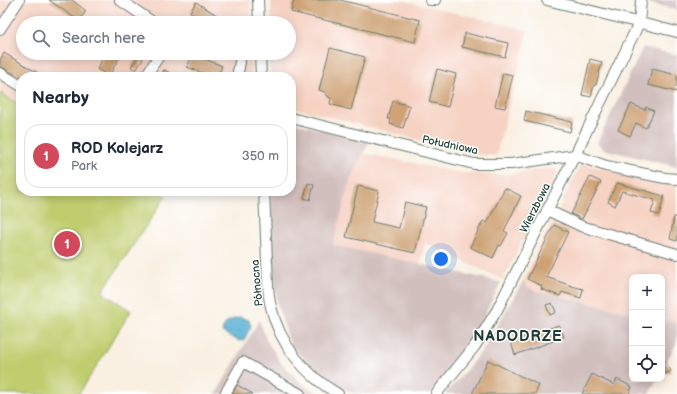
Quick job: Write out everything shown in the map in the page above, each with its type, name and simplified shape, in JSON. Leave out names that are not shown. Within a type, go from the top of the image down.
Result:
[{"type":"street","points":[[0,28],[18,0]]},
{"type":"street","points":[[120,0],[144,16]]},
{"type":"street","points":[[258,0],[259,16]]},
{"type":"street","points":[[430,0],[435,0]]},
{"type":"street","points":[[547,0],[677,32]]},
{"type":"street","points":[[639,23],[641,0]]},
{"type":"street","name":"Wierzbowa","points":[[436,394],[465,359],[483,334],[575,155],[639,23]]},
{"type":"street","points":[[148,72],[156,60]]},
{"type":"street","points":[[260,60],[261,72]]},
{"type":"street","points":[[238,72],[240,62]]},
{"type":"street","points":[[0,73],[16,83]]},
{"type":"street","name":"Południowa","points":[[296,119],[474,164],[511,164],[575,155],[606,166],[677,179]]},
{"type":"street","name":"Północna","points":[[264,196],[270,306],[276,323],[293,356],[321,383],[327,391],[338,394]]},
{"type":"street","points":[[547,210],[581,226],[677,254]]},
{"type":"street","points":[[225,394],[243,362],[300,394]]},
{"type":"shaded area","points":[[0,0],[251,0],[251,16],[16,16],[16,60],[251,60],[251,72],[16,72],[16,103],[0,93]]},
{"type":"shaded area","points":[[271,0],[401,0],[528,30],[496,156],[474,154],[296,108],[296,72],[270,72],[270,60],[296,60],[296,16],[271,16]]},
{"type":"shaded area","points":[[646,0],[677,0],[677,10],[645,2]]},
{"type":"shaded area","points":[[643,47],[677,55],[677,167],[603,149],[597,143]]},
{"type":"shaded area","points":[[296,123],[369,142],[351,177],[333,245],[501,282],[470,344],[431,394],[354,394],[325,379],[291,346],[277,304],[270,196],[296,196]]},
{"type":"shaded area","points":[[363,153],[462,173],[502,175],[549,168],[558,171],[503,280],[425,243],[420,266],[333,245],[351,177]]},
{"type":"shaded area","points":[[581,163],[646,180],[677,183],[677,323],[665,320],[665,274],[629,274],[629,312],[537,291],[528,287],[523,281]]},
{"type":"shaded area","points":[[523,281],[528,287],[537,291],[629,312],[629,382],[655,382],[649,394],[444,394],[458,380],[485,347]]},
{"type":"shaded area","points":[[259,320],[267,341],[281,363],[299,381],[318,394],[216,394]]},
{"type":"shaded area","points":[[665,320],[677,323],[677,342],[665,364]]},
{"type":"green space","points":[[0,93],[16,103],[16,196],[166,196],[102,292],[131,311],[79,394],[0,394]]},
{"type":"water","points":[[240,317],[249,320],[251,326],[244,340],[239,341],[222,332],[226,323]]},
{"type":"building","points":[[49,0],[72,0],[86,11],[82,16],[72,16]]},
{"type":"building","points":[[294,0],[340,0],[420,20],[415,42],[291,12]]},
{"type":"building","points":[[196,2],[218,16],[196,16],[190,12]]},
{"type":"building","points":[[465,33],[508,43],[505,57],[462,47]]},
{"type":"building","points":[[330,48],[365,57],[351,110],[330,104],[331,98],[328,97],[325,92],[319,90]]},
{"type":"building","points":[[4,53],[36,72],[16,72],[16,75],[0,66],[0,60]]},
{"type":"building","points":[[590,59],[602,62],[591,97],[582,95]]},
{"type":"building","points":[[102,60],[118,60],[111,72],[102,72],[97,69]]},
{"type":"building","points":[[135,60],[142,60],[136,70],[131,67]]},
{"type":"building","points":[[190,60],[208,60],[222,66],[219,72],[200,72],[187,67]]},
{"type":"building","points":[[437,69],[456,74],[448,107],[429,102]]},
{"type":"building","points":[[652,69],[677,75],[677,92],[648,85]]},
{"type":"building","points":[[503,73],[513,75],[505,108],[495,106]]},
{"type":"building","points":[[393,101],[410,106],[403,128],[390,124],[391,119],[388,119]]},
{"type":"building","points":[[631,104],[645,110],[646,107],[654,111],[646,128],[636,123],[630,136],[618,130]]},
{"type":"building","points":[[526,111],[572,122],[570,132],[524,121]]},
{"type":"building","points":[[590,177],[601,182],[582,219],[571,214]]},
{"type":"building","points":[[308,183],[314,185],[310,200],[304,198]]},
{"type":"building","points":[[617,183],[664,196],[659,215],[651,213],[655,200],[622,191],[615,206],[608,202]]},
{"type":"building","points":[[358,186],[379,191],[372,222],[399,228],[405,202],[426,207],[415,253],[346,237]]},
{"type":"building","points":[[505,188],[521,196],[504,231],[508,233],[501,246],[499,245],[493,258],[470,247],[483,221],[487,223]]},
{"type":"building","points":[[674,217],[677,217],[677,241],[670,239]]},
{"type":"building","points":[[554,225],[568,232],[546,277],[583,289],[581,298],[562,292],[560,296],[541,289],[542,286],[527,279]]},
{"type":"building","points":[[552,303],[556,312],[550,315],[546,305]]},
{"type":"building","points":[[559,325],[564,337],[515,355],[511,342]]},
{"type":"building","points":[[488,360],[539,385],[535,394],[472,394]]},
{"type":"building","points":[[665,361],[671,371],[665,374]]},
{"type":"building","points":[[592,374],[614,385],[617,379],[632,387],[629,394],[582,394]]},
{"type":"building","points":[[237,385],[253,394],[232,394]]},
{"type":"place","name":"ROD Kolejarz","points":[[67,244]]},
{"type":"district","name":"NADODRZE","points":[[518,336]]}]
